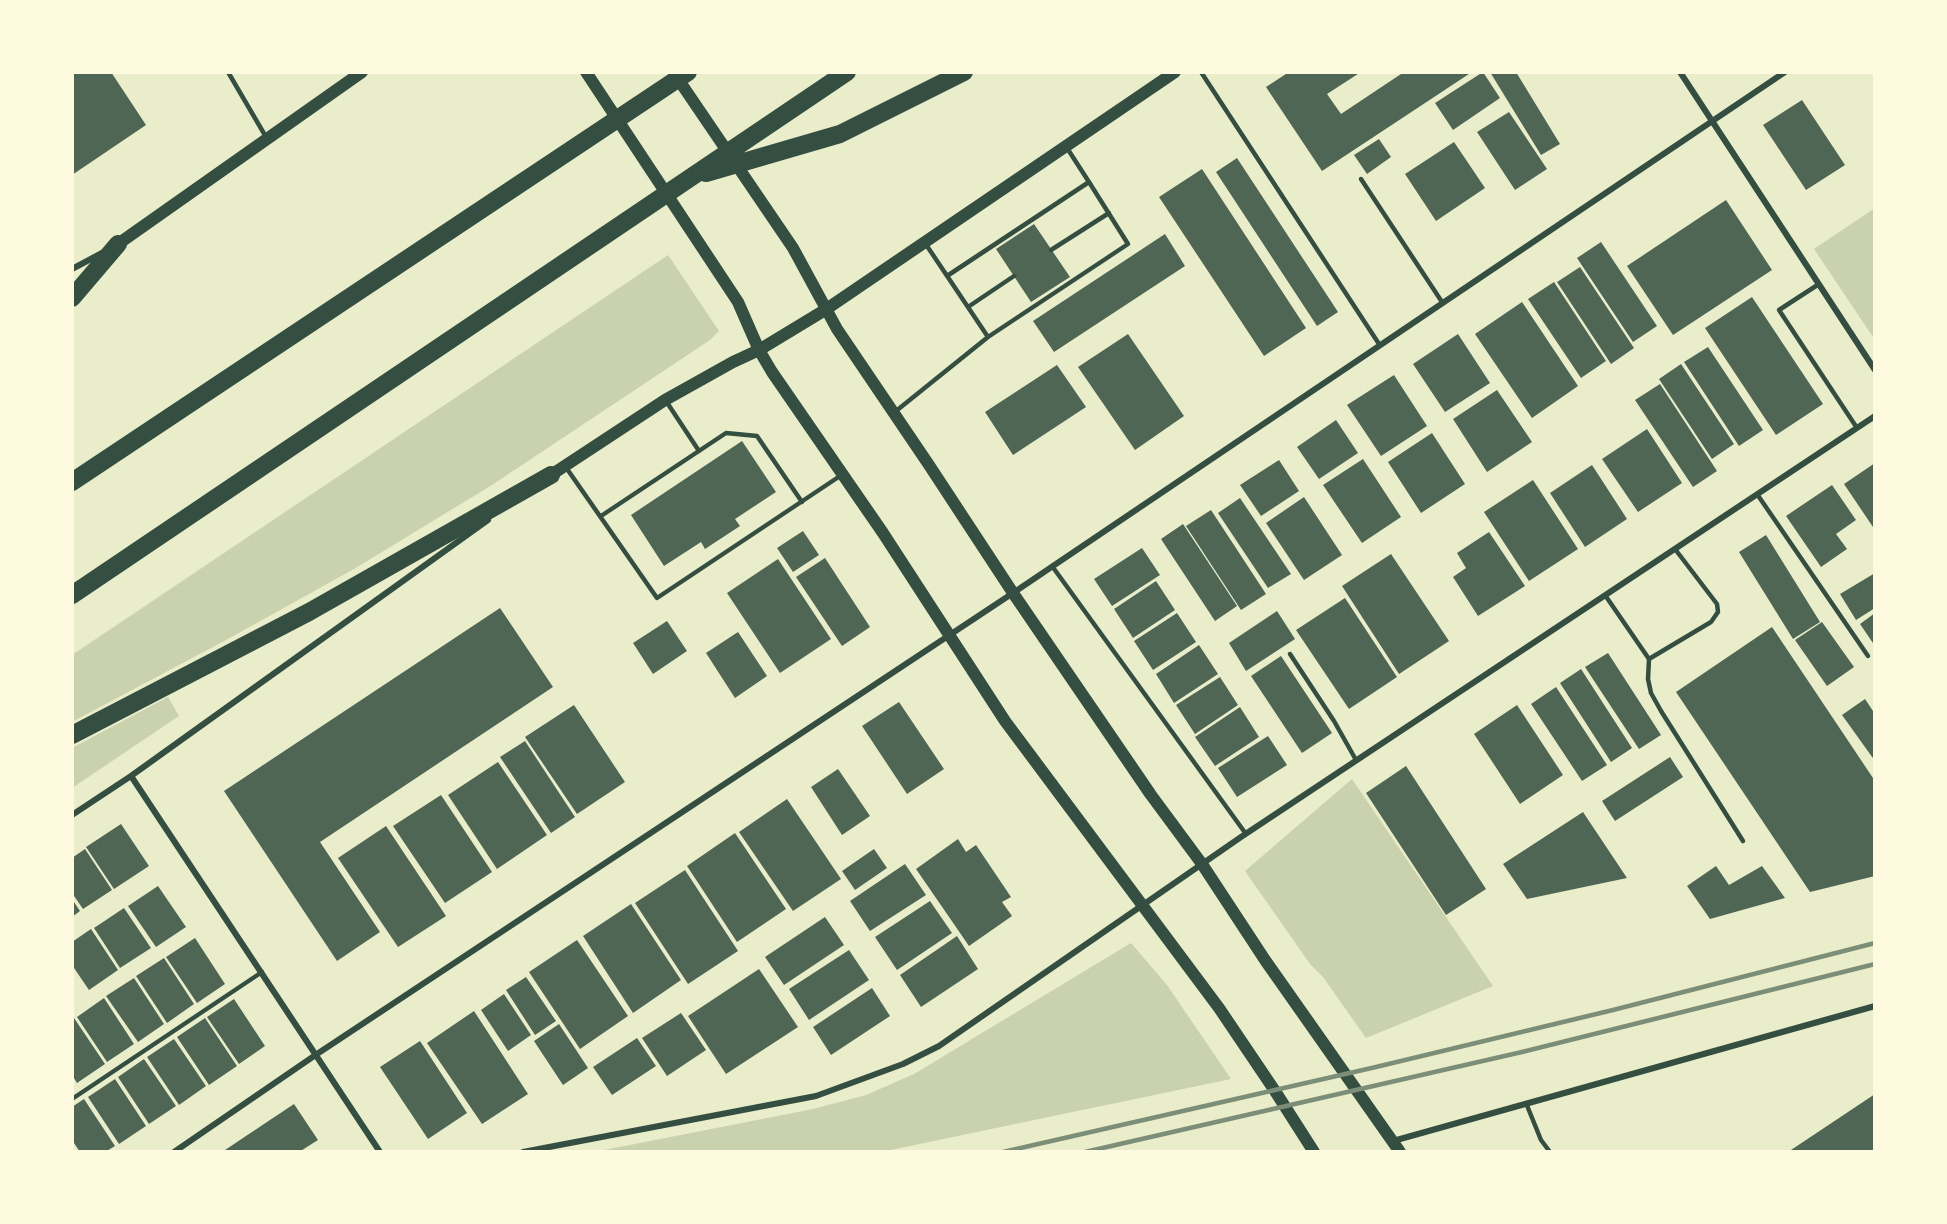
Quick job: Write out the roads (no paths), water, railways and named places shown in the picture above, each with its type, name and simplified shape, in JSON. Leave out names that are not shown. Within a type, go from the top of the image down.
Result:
[{"type":"highway","points":[[72,482],[688,72]]},
{"type":"highway","points":[[72,595],[848,72]]},
{"type":"highway","points":[[690,177],[840,134],[964,72]]},
{"type":"highway","points":[[72,298],[118,244]]},
{"type":"highway","points":[[72,735],[309,612],[558,471]]},
{"type":"main road","points":[[118,244],[362,72]]},
{"type":"main road","points":[[586,72],[738,302],[759,350],[1005,721],[1219,1008],[1314,1152]]},
{"type":"main road","points":[[673,72],[793,248],[825,310],[1013,593],[1151,795],[1202,864],[1264,960],[1396,1147]]},
{"type":"main road","points":[[558,471],[665,400],[732,362],[759,350],[825,310],[1176,72]]},
{"type":"street","points":[[1680,72],[1875,370]]},
{"type":"street","points":[[174,1152],[317,1054],[1013,593],[1785,72]]},
{"type":"street","points":[[72,269],[118,244]]},
{"type":"street","points":[[523,1152],[816,1096],[903,1064],[939,1046],[1246,834],[1875,416]]},
{"type":"street","points":[[72,815],[131,776],[558,471]]},
{"type":"street","points":[[131,776],[380,1152]]},
{"type":"street","points":[[1396,1147],[1526,1103],[1875,1006]]},
{"type":"lane","points":[[228,72],[266,138]]},
{"type":"lane","points":[[1201,72],[1379,345]]},
{"type":"lane","points":[[894,413],[988,337],[1128,244],[1066,146]]},
{"type":"lane","points":[[1360,179],[1442,302]]},
{"type":"lane","points":[[947,276],[1089,182]]},
{"type":"lane","points":[[1052,250],[1108,213]]},
{"type":"lane","points":[[925,242],[988,337]]},
{"type":"lane","points":[[968,307],[1014,276]]},
{"type":"lane","points":[[1819,284],[1779,310],[1857,428]]},
{"type":"lane","points":[[665,400],[699,451]]},
{"type":"lane","points":[[601,516],[726,433],[757,436],[801,502]]},
{"type":"lane","points":[[558,471],[601,516],[657,598],[843,474]]},
{"type":"lane","points":[[1757,494],[1868,656]]},
{"type":"lane","points":[[1650,659],[1711,622],[1718,612],[1717,604],[1675,549]]},
{"type":"lane","points":[[1052,566],[1246,834]]},
{"type":"lane","points":[[1605,595],[1650,659],[1648,679],[1651,693],[1743,842]]},
{"type":"lane","points":[[1290,654],[1334,721],[1356,760]]},
{"type":"lane","points":[[72,1099],[262,971]]},
{"type":"lane","points":[[1526,1103],[1541,1140],[1550,1152]]},
{"type":"railway","points":[[1003,1152],[1376,1067],[1613,1010],[1875,943]]},
{"type":"railway","points":[[1085,1152],[1522,1052],[1875,964]]}]
